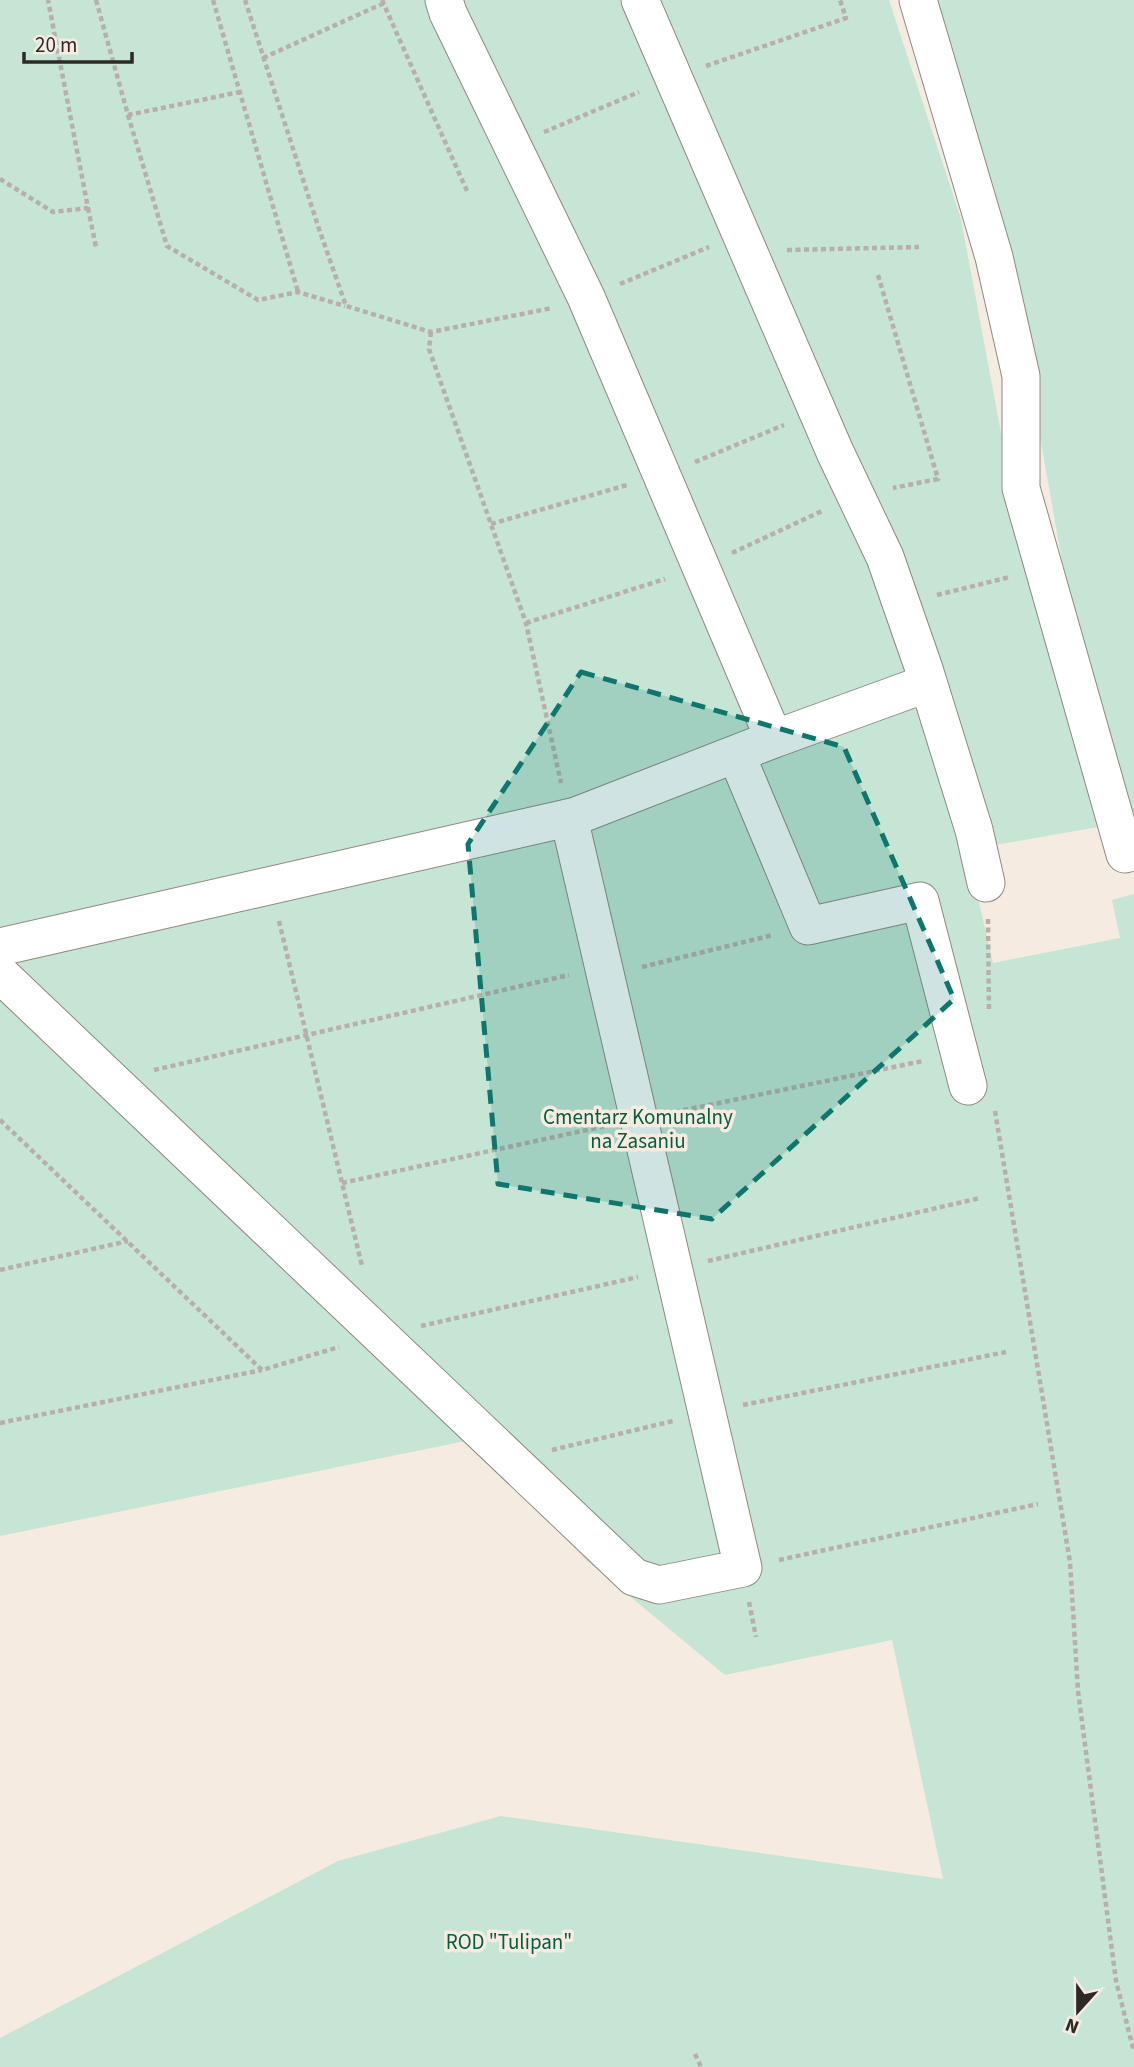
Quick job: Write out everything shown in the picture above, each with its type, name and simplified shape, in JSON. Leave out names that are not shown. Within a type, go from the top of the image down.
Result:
[{"type":"street","points":[[444,0],[586,297],[774,739]]},
{"type":"street","points":[[640,0],[817,411],[886,557],[974,830],[986,883]]},
{"type":"street","points":[[918,0],[994,257],[1021,376],[1021,488],[1125,854]]},
{"type":"street","points":[[0,947],[569,818],[928,683]]},
{"type":"street","points":[[736,754],[808,926],[919,901],[974,1081]]},
{"type":"street","points":[[0,974],[634,1577],[659,1585],[743,1568],[569,818]]},
{"type":"path","points":[[48,0],[96,247]]},
{"type":"path","points":[[96,0],[167,246],[258,300],[298,292],[431,332],[539,312],[744,243],[919,247]]},
{"type":"path","points":[[213,0],[298,292]]},
{"type":"path","points":[[245,0],[346,306]]},
{"type":"path","points":[[511,145],[673,77],[846,18],[840,0]]},
{"type":"path","points":[[263,58],[383,2],[467,191]]},
{"type":"path","points":[[128,115],[240,92]]},
{"type":"path","points":[[0,179],[53,212],[88,208]]},
{"type":"path","points":[[526,624],[701,567],[856,495],[938,479],[878,275]]},
{"type":"path","points":[[431,332],[429,349],[526,624],[569,818]]},
{"type":"path","points":[[491,524],[662,475],[817,411]]},
{"type":"path","points":[[902,604],[1014,576]]},
{"type":"path","points":[[986,883],[989,1023]]},
{"type":"path","points":[[270,886],[364,1272]]},
{"type":"path","points":[[111,1080],[808,926]]},
{"type":"path","points":[[342,1183],[639,1119],[974,1081],[1070,1562],[1079,1691],[1116,1981],[1134,2052]]},
{"type":"path","points":[[0,1120],[262,1370]]},
{"type":"path","points":[[0,1270],[128,1241]]},
{"type":"path","points":[[0,1423],[262,1370],[379,1335]]},
{"type":"path","points":[[511,1460],[707,1412],[1006,1352]]},
{"type":"path","points":[[743,1568],[1038,1504]]},
{"type":"path","points":[[695,2053],[701,2067]]},
{"type":"highlighted area","points":[[581,672],[844,747],[954,999],[712,1219],[498,1184],[468,844]]},
{"type":"green space","name":"Cmentarz Komunalny na Zasaniu","points":[[0,0],[889,0],[961,219],[1008,470],[1047,614],[1098,827],[967,850],[993,963],[1120,938],[1112,900],[1134,894],[1134,2067],[0,2067],[0,2038],[338,1861],[501,1816],[943,1879],[892,1640],[725,1675],[586,1560],[475,1439],[0,1536]]},
{"type":"green space","points":[[935,0],[1134,0],[1134,831],[1068,595],[1039,431]]},
{"type":"park label","name":"ROD \"Tulipan\"","points":[[509,1942]]}]
